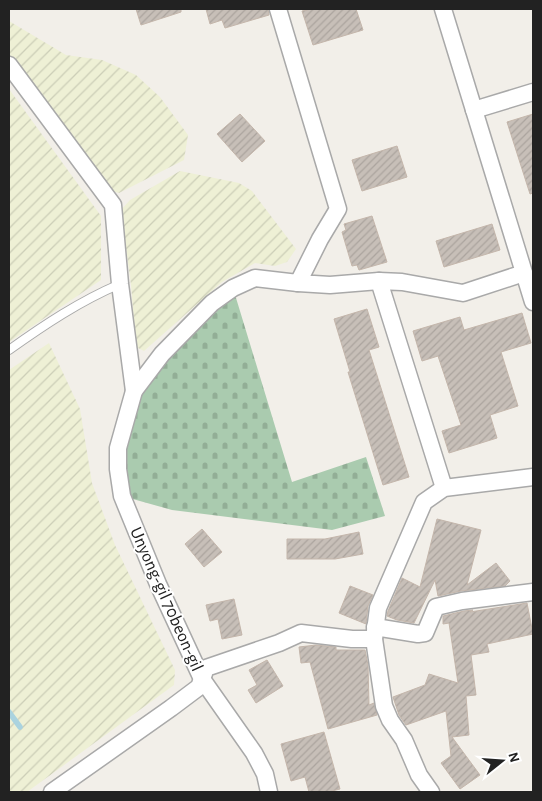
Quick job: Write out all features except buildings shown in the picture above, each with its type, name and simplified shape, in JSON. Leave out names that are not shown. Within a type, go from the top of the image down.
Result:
[{"type":"street","points":[[278,9],[338,209],[320,239],[298,283]]},
{"type":"street","points":[[443,9],[533,302]]},
{"type":"street","points":[[9,65],[113,206],[120,284],[134,390]]},
{"type":"street","points":[[474,110],[533,92]]},
{"type":"street","points":[[134,390],[162,354],[212,303],[233,288],[255,278],[330,285],[379,281],[402,282],[463,293],[524,273]]},
{"type":"street","points":[[379,281],[444,488]]},
{"type":"street","name":"Unyong-gil 70beon-gil","points":[[134,390],[118,448],[118,469],[122,496],[158,584],[202,679],[254,753],[265,774],[269,792]]},
{"type":"street","points":[[431,792],[419,775],[404,740],[390,720],[384,706],[375,633],[378,608],[424,502],[444,488],[533,478]]},
{"type":"street","points":[[52,792],[199,686],[206,668],[280,643],[301,633],[352,639],[375,633],[425,633],[436,607],[462,601],[533,592]]},
{"type":"lane","points":[[9,350],[70,309],[120,284]]},
{"type":"green space","points":[[9,21],[66,55],[102,60],[136,75],[160,97],[188,135],[184,160],[119,193],[108,190],[9,54]]},
{"type":"green space","points":[[9,89],[101,216],[101,280],[9,342]]},
{"type":"green space","points":[[180,171],[239,183],[252,191],[296,249],[287,262],[275,266],[255,263],[222,282],[144,351],[136,347],[131,285],[121,210],[130,200]]},
{"type":"green space","points":[[233,288],[292,482],[366,457],[385,516],[332,530],[172,510],[122,496],[118,469],[134,391]]},
{"type":"green space","points":[[49,343],[80,409],[92,483],[115,545],[175,670],[174,685],[27,792],[9,792],[9,370]]},
{"type":"waterway","points":[[9,712],[20,727]]}]
